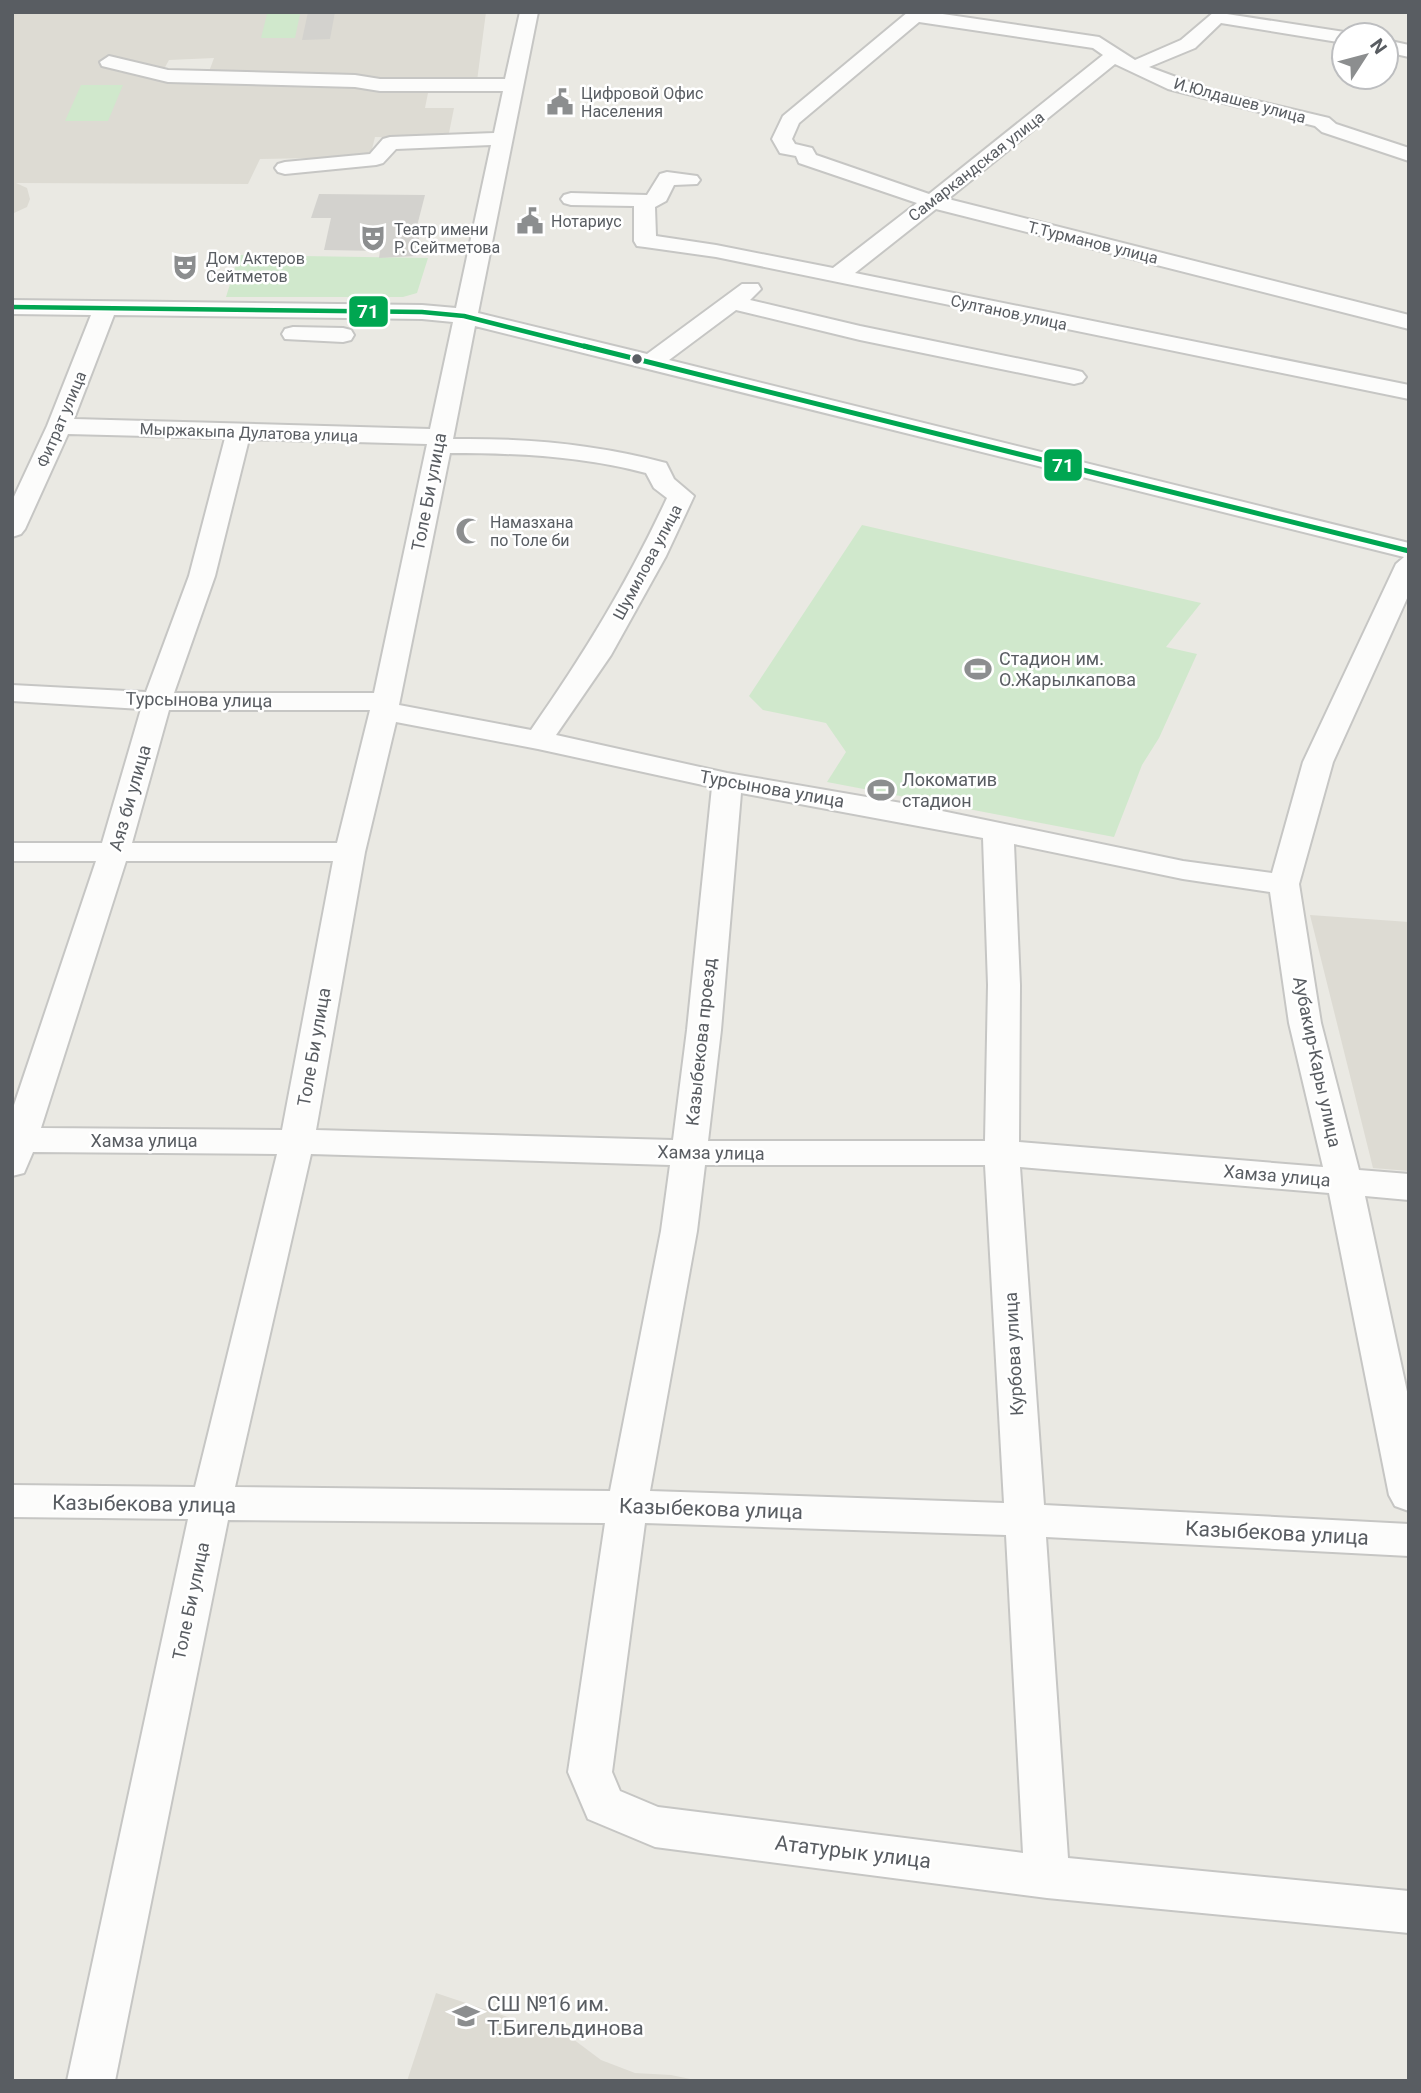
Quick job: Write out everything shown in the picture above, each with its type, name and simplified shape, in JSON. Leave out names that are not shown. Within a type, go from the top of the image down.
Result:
[{"type":"street","name":"Толе Би улица","points":[[91,2081],[211,1505],[297,1142],[350,852],[385,707],[529,12]]},
{"type":"street","name":"И.Юлдашев улица","points":[[918,14],[1099,43],[1113,56],[1134,67],[1188,89],[1322,122],[1329,128],[1409,155]]},
{"type":"street","name":"Т.Турманов улица","points":[[918,14],[790,120],[782,139],[787,149],[805,152],[806,159],[858,174],[930,201],[1409,322]]},
{"type":"street","points":[[1134,67],[1188,44],[1217,17],[1330,35]]},
{"type":"street","name":"Самаркандская улица","points":[[838,275],[1073,91],[1113,56]]},
{"type":"street","points":[[109,62],[168,76],[201,78],[355,81],[380,85],[513,85]]},
{"type":"street","points":[[285,168],[376,159],[390,143],[502,139]]},
{"type":"street","points":[[571,200],[644,200],[644,204],[659,197],[667,178],[690,180]]},
{"type":"street","name":"Султанов улица","points":[[644,204],[645,241],[716,251],[1145,340],[1409,391]]},
{"type":"street","points":[[650,363],[782,265]]},
{"type":"street","points":[[732,302],[860,333],[1074,377]]},
{"type":"street","points":[[12,307],[104,314],[427,323],[464,316],[1409,551]]},
{"type":"street","points":[[12,319],[104,314]]},
{"type":"street","name":"Фитрат улица","points":[[12,529],[59,426],[104,314]]},
{"type":"street","points":[[293,334],[343,335]]},
{"type":"street","name":"Мыржакыпа Дулатова улица","points":[[59,426],[239,431],[439,442]]},
{"type":"street","name":"Аяз би улица","points":[[15,1148],[114,852],[158,701],[202,576],[239,431]]},
{"type":"street","name":"Шумилова улица","points":[[439,442],[547,449],[629,459],[657,468],[663,483],[681,496],[653,556],[597,655],[538,740]]},
{"type":"street","name":"Аубакир-Кары улица","points":[[1409,564],[1318,762],[1284,884],[1305,1023],[1344,1181],[1409,1494]]},
{"type":"street","name":"Турсынова улица","points":[[12,693],[158,701],[385,707],[727,782],[998,831],[1183,870],[1284,884]]},
{"type":"street","name":"Казыбекова проезд","points":[[626,1506],[679,1231],[690,1153],[727,782]]},
{"type":"street","name":"Курбова улица","points":[[998,831],[1004,985],[1002,1153],[1047,1877]]},
{"type":"street","points":[[12,852],[350,852]]},
{"type":"street","name":"Хамза улица","points":[[15,1148],[297,1142],[690,1153],[1002,1153],[1409,1188]]},
{"type":"street","name":"Казыбекова улица","points":[[12,1501],[211,1505],[626,1506],[1023,1518],[1409,1540]]},
{"type":"street","name":"Ататурык улица","points":[[626,1506],[590,1772],[604,1805],[655,1827],[1047,1877],[1409,1912]]},
{"type":"shaded area","points":[[12,12],[486,12],[477,81],[207,77],[214,58],[169,60],[158,80],[229,82],[234,85],[341,84],[341,87],[429,88],[425,108],[454,108],[448,138],[375,137],[370,157],[260,159],[248,184],[16,183],[27,188],[30,199],[27,207],[14,213],[12,219]]},
{"type":"shaded area","points":[[1310,915],[1409,922],[1409,1171],[1373,1168]]},
{"type":"shaded area","name":"СШ №16 им. Т.Бигельдинова","points":[[436,1993],[573,2039],[601,2060],[635,2073],[671,2075],[700,2081],[407,2081]]},
{"type":"green space","points":[[267,14],[300,14],[295,38],[261,38]]},
{"type":"green space","points":[[81,85],[123,85],[108,121],[65,121]]},
{"type":"green space","points":[[239,255],[428,258],[417,293],[403,297],[226,297]]},
{"type":"green space","name":"Стадион им. О.Жарылкапова","points":[[862,525],[1201,603],[1166,647],[1197,654],[1159,738],[1142,765],[1114,837],[827,782],[846,752],[826,723],[763,710],[749,696]]},
{"type":"building","points":[[308,12],[335,12],[330,39],[302,40]]},
{"type":"building","points":[[319,194],[425,195],[417,226],[421,226],[416,256],[379,258],[380,251],[324,250],[331,218],[311,218]]},
{"type":"transit line","name":"71","points":[[12,307],[422,312],[464,316],[1409,551]]},
{"type":"place","name":"Цифровой Офис Населения","points":[[560,102]]},
{"type":"place","name":"Нотариус","points":[[530,221]]},
{"type":"place","name":"Театр имени Р. Сейтметова","points":[[373,238]]},
{"type":"place","name":"Дом Актеров Сейтметов","points":[[185,267]]},
{"type":"place","name":"Намазхана по Толе би","points":[[469,531]]},
{"type":"place","name":"Стадион им. О.Жарылкапова","points":[[978,669]]},
{"type":"place","name":"Локоматив стадион","points":[[881,790]]},
{"type":"place","name":"СШ №16 им. Т.Бигельдинова","points":[[466,2016]]}]
